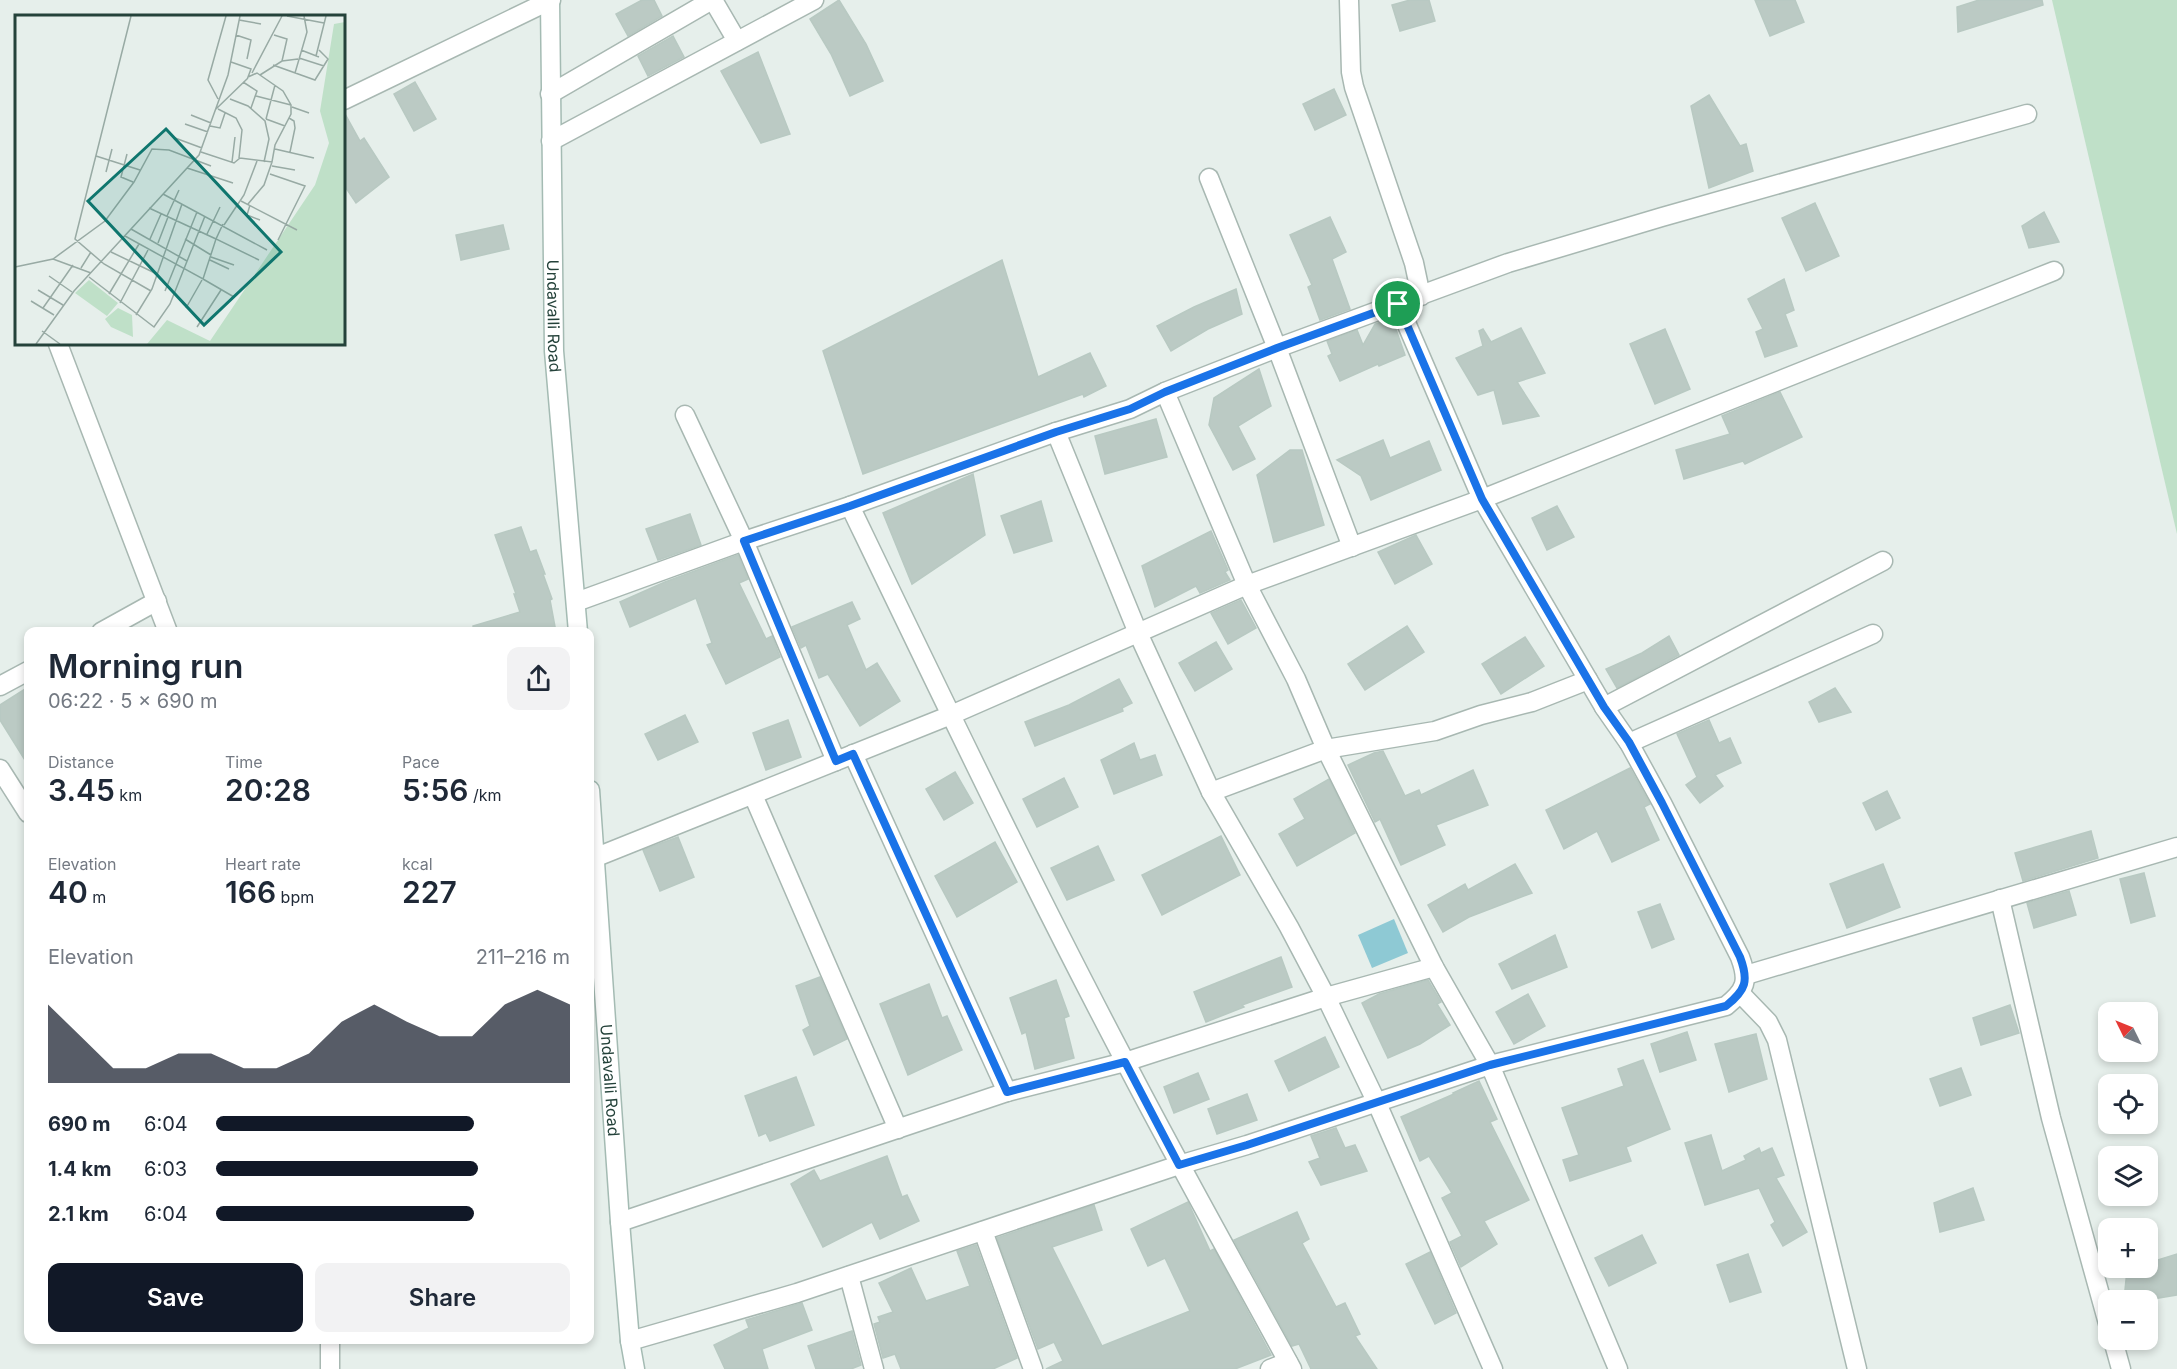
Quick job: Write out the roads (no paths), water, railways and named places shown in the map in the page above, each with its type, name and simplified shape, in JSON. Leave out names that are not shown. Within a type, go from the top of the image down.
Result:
[{"type":"street","points":[[345,100],[550,0]]},
{"type":"street","name":"Undavalli Road","points":[[550,0],[554,351],[578,627]]},
{"type":"street","points":[[550,94],[712,0],[737,41]]},
{"type":"street","points":[[551,141],[814,0]]},
{"type":"street","points":[[1349,0],[1351,72],[1354,87],[1414,263],[1421,296]]},
{"type":"street","points":[[576,602],[1056,432],[1130,409],[1165,392],[1277,348],[1530,257],[2027,114]]},
{"type":"street","points":[[1209,178],[1277,348],[1352,547]]},
{"type":"street","points":[[594,858],[951,715],[1247,585],[1482,499],[2054,270]]},
{"type":"street","points":[[630,1341],[797,1293],[1179,1165],[1490,1065],[1726,1006],[1741,994],[1746,975],[1740,957],[1629,742],[1604,707],[1482,499],[1398,304]]},
{"type":"street","points":[[58,345],[166,627]]},
{"type":"street","points":[[1165,392],[1247,585],[1296,679],[1326,749],[1434,967],[1490,1065],[1618,1369]]},
{"type":"street","points":[[685,415],[744,541],[836,761]]},
{"type":"street","points":[[1056,432],[1138,633],[1210,792],[1289,927],[1326,997],[1376,1101],[1493,1369]]},
{"type":"street","points":[[850,506],[951,715],[1125,1062],[1290,1366],[1270,1369]]},
{"type":"street","points":[[1604,707],[1883,561]]},
{"type":"street","points":[[110,627],[157,601]]},
{"type":"street","points":[[1629,742],[1873,634]]},
{"type":"street","points":[[0,686],[24,673]]},
{"type":"street","points":[[1210,792],[1326,749],[1435,731],[1480,715],[1532,702],[1588,680]]},
{"type":"street","points":[[853,754],[1007,1092]]},
{"type":"street","points":[[0,769],[24,807]]},
{"type":"street","points":[[753,795],[898,1128]]},
{"type":"street","points":[[1746,975],[2177,847]]},
{"type":"street","name":"Undavalli Road","points":[[594,858],[620,1222],[630,1341],[635,1369]]},
{"type":"street","points":[[2000,899],[2051,1118],[2099,1290]]},
{"type":"street","points":[[620,1222],[1007,1092],[1125,1062],[1326,997],[1434,967]]},
{"type":"street","points":[[1741,994],[1768,1022],[1777,1040],[1857,1369]]},
{"type":"street","points":[[983,1231],[1033,1369]]},
{"type":"street","points":[[849,1276],[874,1369]]},
{"type":"street","points":[[330,1344],[330,1369]]},
{"type":"street","points":[[2115,1350],[2121,1369]]},
{"type":"water","points":[[1394,919],[1408,953],[1372,968],[1358,935]]}]
